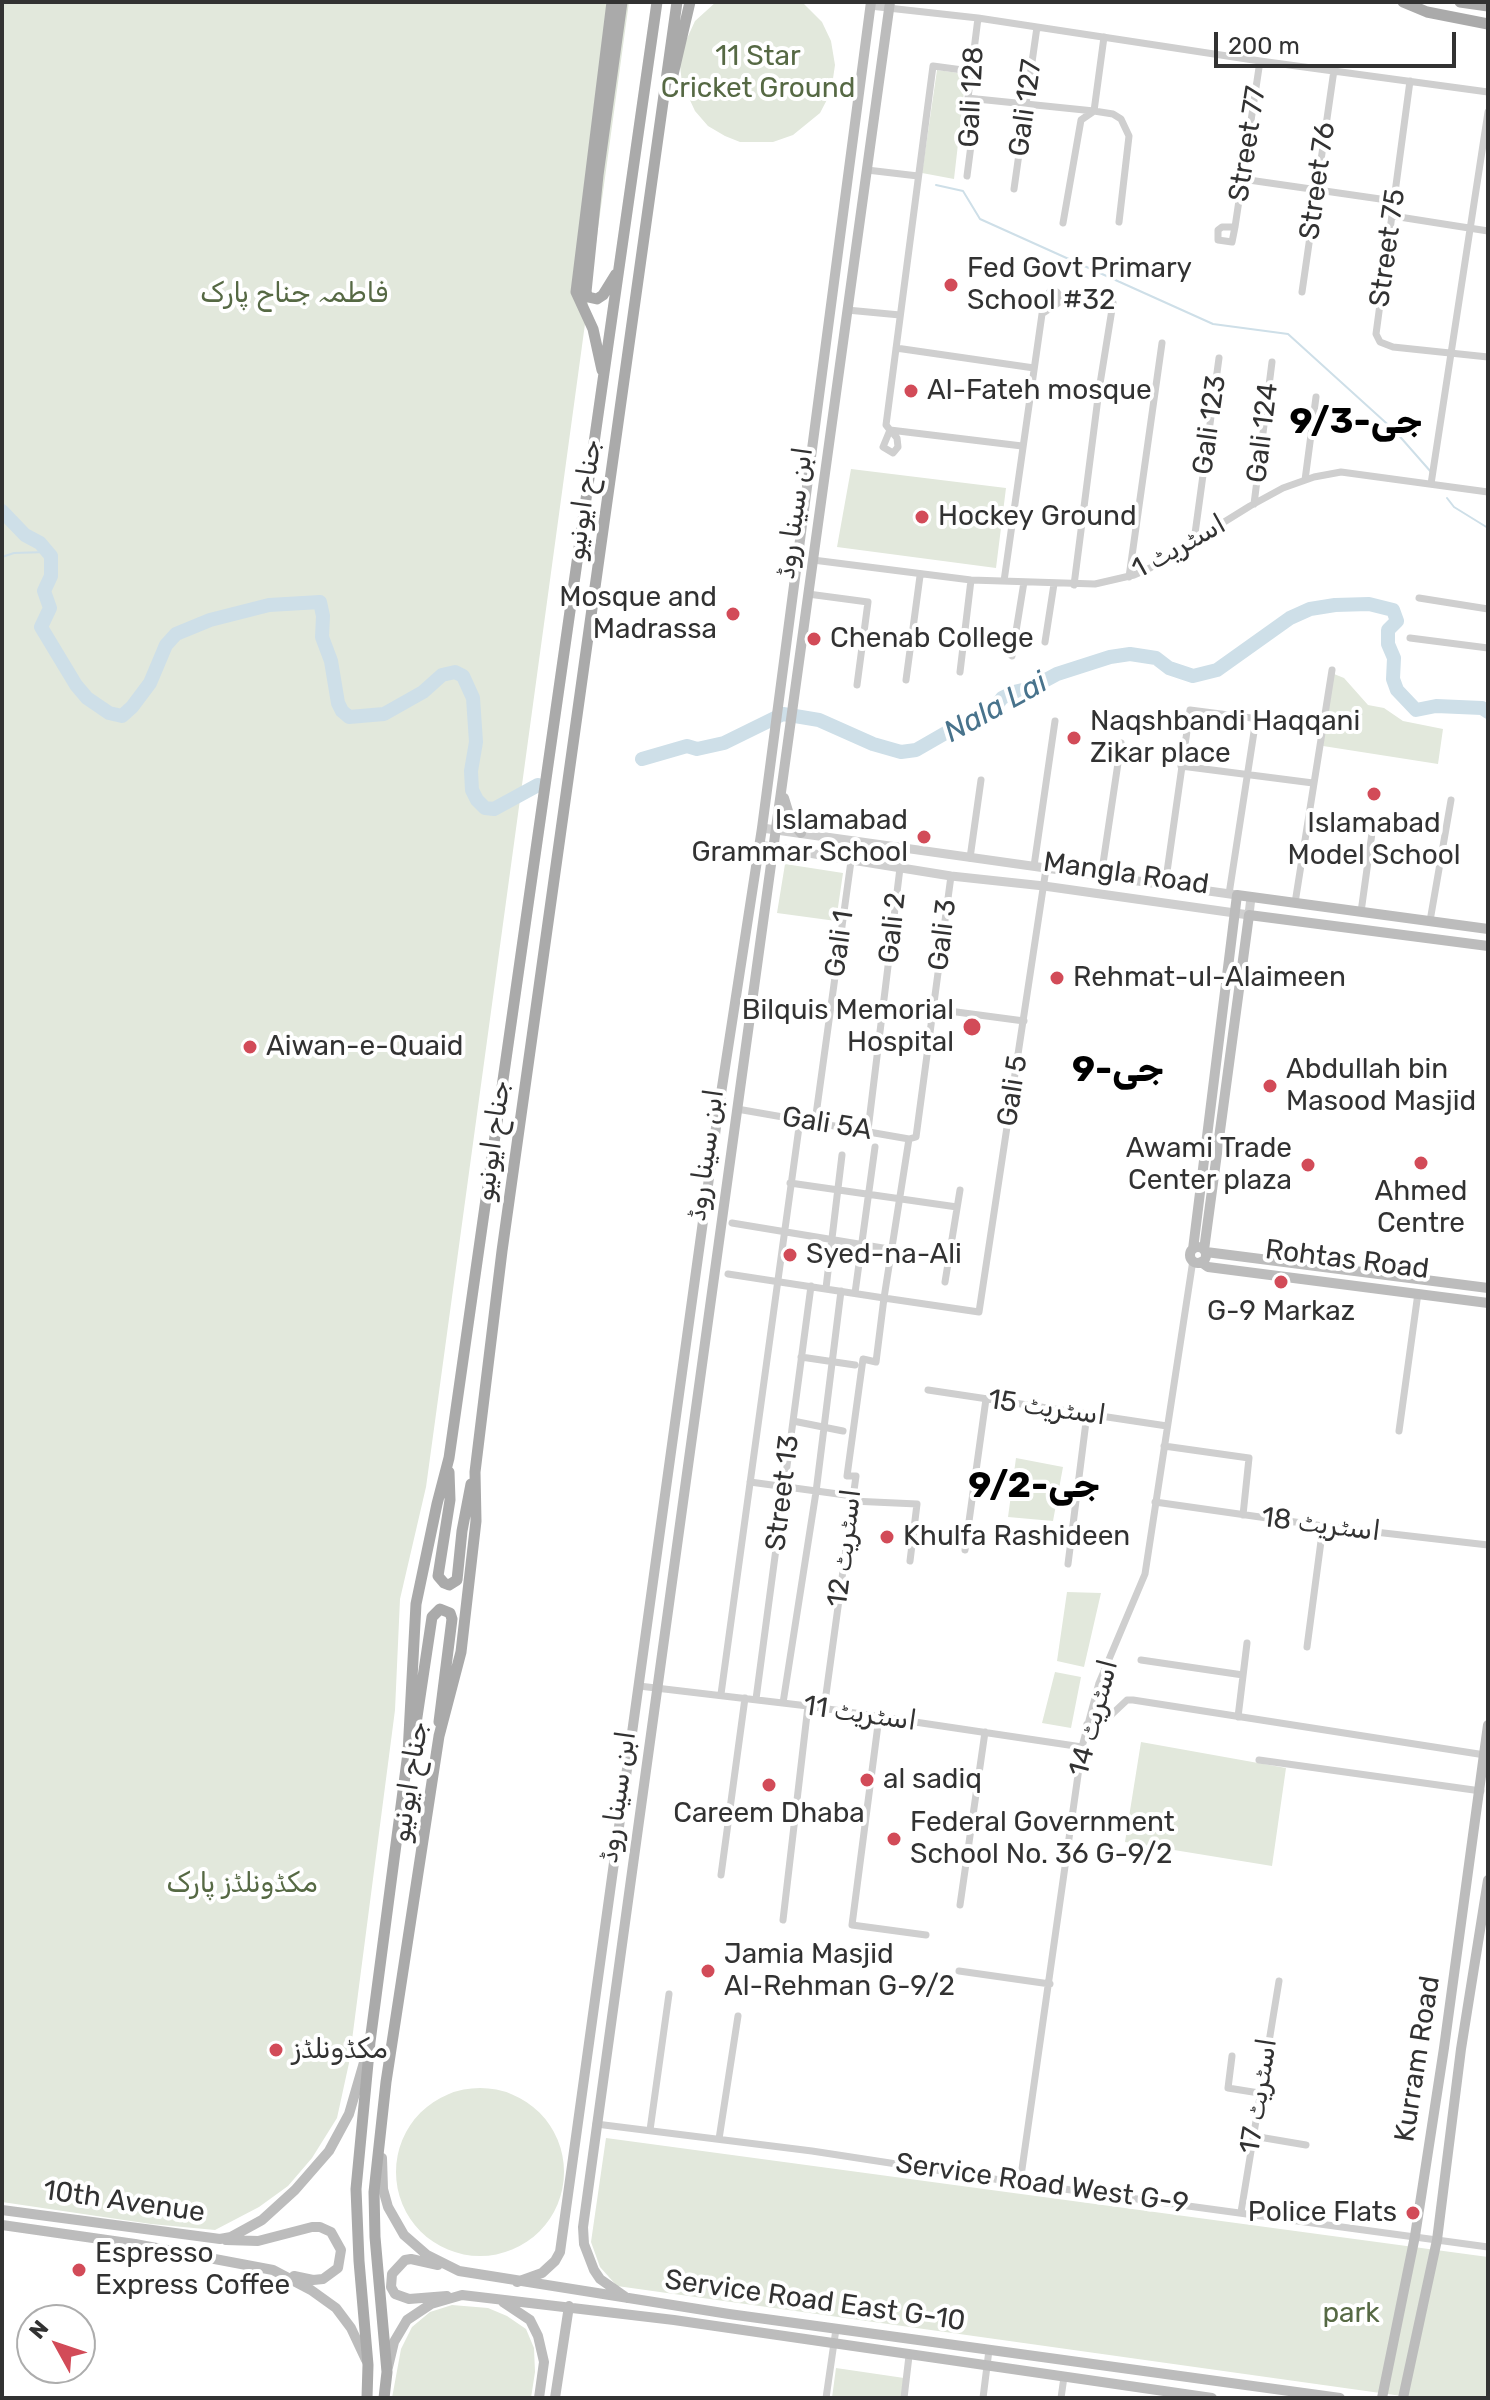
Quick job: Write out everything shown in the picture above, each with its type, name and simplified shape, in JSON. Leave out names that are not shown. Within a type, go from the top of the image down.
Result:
[{"type":"main road","points":[[604,378],[593,329],[576,292],[612,2]]},
{"type":"main road","points":[[620,267],[603,295],[597,299],[588,297],[586,292],[598,175],[622,2]]},
{"type":"main road","name":"جناح ایونیو","points":[[367,2398],[368,2365],[356,2189],[370,2042],[408,1753],[416,1604],[449,1458],[657,2]]},
{"type":"main road","name":"جناح ایونیو","points":[[384,2398],[387,2372],[374,2192],[380,2130],[439,1736],[461,1652],[476,1521],[475,1472],[516,1146],[677,2]]},
{"type":"main road","points":[[656,151],[690,2]]},
{"type":"main road","points":[[1403,2],[1427,12],[1488,24]]},
{"type":"main road","points":[[1460,2],[1488,6]]},
{"type":"main road","name":"ابن سینا روڈ","points":[[517,2282],[542,2273],[560,2252],[718,1113],[762,828],[870,4]]},
{"type":"main road","name":"ابن سینا روڈ","points":[[627,2298],[600,2279],[594,2270],[584,2244],[583,2227],[889,5]]},
{"type":"main road","points":[[782,784],[788,816],[801,833]]},
{"type":"main road","points":[[1199,1255],[1234,913],[1233,894]]},
{"type":"main road","name":"Mangla Road","points":[[1233,894],[1488,929]]},
{"type":"main road","points":[[1199,1255],[1249,915]]},
{"type":"main road","name":"Mangla Road","points":[[1249,915],[1488,946]]},
{"type":"main road","name":"Rohtas Road","points":[[1199,1255],[1488,1288]]},
{"type":"main road","name":"Rohtas Road","points":[[1199,1255],[1208,1267],[1488,1303]]},
{"type":"main road","points":[[449,1458],[450,1500],[438,1576],[449,1585],[457,1580],[468,1493],[475,1472]]},
{"type":"main road","points":[[408,1753],[414,1737],[432,1617],[440,1609],[450,1613],[452,1619],[439,1706],[439,1736]]},
{"type":"main road","name":"Kurram Road","points":[[1382,2398],[1415,2236],[1481,1791],[1488,1725]]},
{"type":"main road","name":"Kurram Road","points":[[1403,2398],[1437,2240],[1461,2049],[1488,1880]]},
{"type":"main road","name":"10th Avenue","points":[[2,2210],[220,2239],[231,2237],[262,2220],[295,2190],[329,2151],[349,2114],[370,2042]]},
{"type":"main road","name":"Service Road East G-10","points":[[380,2130],[383,2189],[388,2207],[404,2235],[415,2246],[447,2266],[517,2282],[1340,2398]]},
{"type":"main road","name":"10th Avenue","points":[[2,2225],[135,2244],[263,2266],[283,2273],[336,2308],[357,2339],[368,2365]]},
{"type":"main road","points":[[220,2239],[258,2241],[320,2227],[331,2232],[338,2242],[341,2258],[332,2275],[313,2280],[283,2273]]},
{"type":"main road","points":[[447,2266],[405,2260],[392,2274],[391,2287],[395,2294],[409,2299],[453,2296]]},
{"type":"main road","name":"Service Road East G-10","points":[[387,2372],[394,2342],[407,2320],[431,2304],[453,2296],[569,2306],[1064,2377],[1130,2392],[1212,2398]]},
{"type":"main road","points":[[495,2298],[523,2315],[535,2328],[544,2362],[539,2398]]},
{"type":"main road","points":[[555,2398],[569,2306]]},
{"type":"street","points":[[870,4],[1488,92]]},
{"type":"street","name":"Gali 128","points":[[967,176],[977,99],[968,98],[978,18]]},
{"type":"street","name":"Gali 127","points":[[1014,189],[1037,27]]},
{"type":"street","points":[[1063,223],[1081,120],[1094,111],[1104,37]]},
{"type":"street","name":"Street 77","points":[[1235,227],[1260,61]]},
{"type":"street","points":[[970,71],[933,66],[886,425],[890,430],[1022,446]]},
{"type":"street","name":"Street 76","points":[[1302,292],[1334,70]]},
{"type":"street","name":"Street 75","points":[[1410,81],[1376,334],[1384,345],[1488,357]]},
{"type":"street","points":[[977,99],[1094,111],[1113,114],[1121,119],[1129,136],[1119,222]]},
{"type":"street","points":[[1431,484],[1488,112]]},
{"type":"street","points":[[867,170],[918,176]]},
{"type":"street","points":[[1242,179],[1394,201]]},
{"type":"street","points":[[1393,216],[1488,231]]},
{"type":"street","points":[[1004,581],[1044,300],[1051,290],[1057,292],[1060,296],[1058,303],[1043,313]]},
{"type":"street","points":[[1074,585],[1113,303]]},
{"type":"street","points":[[847,310],[900,315]]},
{"type":"street","points":[[1129,577],[1162,343]]},
{"type":"street","points":[[896,348],[1034,368]]},
{"type":"street","name":"Gali 123","points":[[1194,541],[1219,358]]},
{"type":"street","name":"Gali 124","points":[[1254,504],[1272,362]]},
{"type":"street","points":[[1305,480],[1316,397]]},
{"type":"street","name":"اسٹریٹ 1","points":[[813,560],[920,576],[1095,584],[1129,577],[1150,568],[1254,504],[1305,480],[1341,472],[1488,492]]},
{"type":"street","points":[[906,680],[920,576]]},
{"type":"street","points":[[960,672],[971,580]]},
{"type":"street","points":[[1012,656],[1024,582]]},
{"type":"street","points":[[1045,642],[1054,584]]},
{"type":"street","points":[[808,594],[868,602],[857,685]]},
{"type":"street","points":[[1419,598],[1488,609]]},
{"type":"street","points":[[1410,638],[1488,648]]},
{"type":"street","points":[[1295,903],[1332,670]]},
{"type":"street","points":[[1165,886],[1188,712],[1192,710],[1321,727]]},
{"type":"street","points":[[1233,894],[1245,774],[1256,719]]},
{"type":"street","points":[[1034,866],[1055,721]]},
{"type":"street","points":[[1101,877],[1121,743]]},
{"type":"street","points":[[1181,766],[1313,783]]},
{"type":"street","points":[[970,858],[981,780]]},
{"type":"street","points":[[1430,921],[1451,800]]},
{"type":"street","name":"Mangla Road","points":[[762,828],[1233,894]]},
{"type":"street","points":[[1361,912],[1372,833]]},
{"type":"street","name":"Mangla Road","points":[[759,845],[951,876],[1249,915]]},
{"type":"street","name":"Gali 1","points":[[815,1122],[851,861]]},
{"type":"street","name":"Gali 2","points":[[868,1130],[900,868]]},
{"type":"street","name":"Gali 5","points":[[884,1298],[979,1312],[1046,869]]},
{"type":"street","name":"Gali 3","points":[[876,1362],[892,1249],[934,1009],[951,876]]},
{"type":"street","points":[[1249,915],[1251,897]]},
{"type":"street","points":[[934,1009],[1024,1021]]},
{"type":"street","name":"Gali 5A","points":[[737,1109],[913,1138]]},
{"type":"street","points":[[721,1694],[800,1120]]},
{"type":"street","points":[[855,1293],[875,1147]]},
{"type":"street","points":[[826,1288],[842,1155]]},
{"type":"street","points":[[790,1183],[957,1207]]},
{"type":"street","points":[[945,1282],[960,1190]]},
{"type":"street","points":[[732,1223],[949,1259]]},
{"type":"street","name":"اسٹریٹ 14","points":[[1020,2183],[1082,1747],[1099,1683],[1145,1574],[1167,1426],[1199,1255]]},
{"type":"street","points":[[728,1274],[884,1298]]},
{"type":"street","name":"Street 13","points":[[756,1699],[811,1286]]},
{"type":"street","points":[[783,1703],[816,1492],[841,1291]]},
{"type":"street","points":[[1399,1431],[1418,1293]]},
{"type":"street","points":[[801,1357],[855,1365]]},
{"type":"street","name":"اسٹریٹ 12","points":[[824,1709],[856,1476],[847,1476],[863,1359],[876,1362]]},
{"type":"street","name":"اسٹریٹ 15","points":[[928,1390],[1167,1426]]},
{"type":"street","points":[[965,1550],[986,1399]]},
{"type":"street","points":[[1068,1564],[1087,1414]]},
{"type":"street","points":[[793,1421],[843,1431]]},
{"type":"street","points":[[1164,1446],[1249,1458],[1243,1515]]},
{"type":"street","points":[[750,1482],[852,1498],[917,1504],[910,1561]]},
{"type":"street","name":"اسٹریٹ 18","points":[[1155,1502],[1488,1545]]},
{"type":"street","points":[[1307,1645],[1323,1526]]},
{"type":"street","points":[[1238,1717],[1247,1643]]},
{"type":"street","points":[[1141,1660],[1243,1675]]},
{"type":"street","name":"اسٹریٹ 11","points":[[639,1686],[721,1694],[1082,1747]]},
{"type":"street","points":[[721,1875],[745,1698]]},
{"type":"street","points":[[1087,1724],[1110,1716],[1127,1700],[1133,1700],[1486,1755]]},
{"type":"street","points":[[783,1920],[808,1706]]},
{"type":"street","points":[[879,1717],[852,1925],[926,1935]]},
{"type":"street","points":[[960,1905],[985,1732]]},
{"type":"street","points":[[1259,1760],[1481,1791]]},
{"type":"street","points":[[959,1971],[1050,1984]]},
{"type":"street","name":"اسٹریٹ 17","points":[[1241,2212],[1279,1981]]},
{"type":"street","points":[[650,2130],[669,1994]]},
{"type":"street","points":[[719,2139],[738,2016]]},
{"type":"street","points":[[1232,2056],[1228,2088],[1259,2093]]},
{"type":"street","name":"Service Road West G-9","points":[[596,2124],[1488,2247]]},
{"type":"street","points":[[1253,2136],[1306,2145]]},
{"type":"street","points":[[826,2398],[836,2329]]},
{"type":"street","points":[[983,2398],[989,2350]]},
{"type":"street","points":[[904,2398],[909,2356]]},
{"type":"street","points":[[1061,2398],[1064,2377]]},
{"type":"green space","name":"فاطمہ جناح پارک","points":[[2,2],[629,2],[426,1487],[400,1599],[395,1710],[349,2063],[337,2118],[312,2158],[288,2186],[259,2207],[215,2230],[2,2202]]},
{"type":"green space","name":"11 Star Cricket Ground","points":[[716,2],[802,2],[822,22],[831,41],[835,65],[831,92],[820,113],[793,135],[773,142],[740,142],[708,126],[695,111],[682,83],[680,66],[684,45],[695,21]]},
{"type":"green space","points":[[937,70],[966,74],[954,179],[922,173]]},
{"type":"green space","name":"Hockey Ground","points":[[851,469],[1006,488],[996,568],[837,547]]},
{"type":"green space","points":[[1334,674],[1344,678],[1368,705],[1384,708],[1403,721],[1443,729],[1438,764],[1323,746]]},
{"type":"green space","points":[[785,864],[843,873],[836,921],[777,913]]},
{"type":"green space","points":[[1016,1458],[1063,1467],[1053,1521],[1008,1517]]},
{"type":"green space","points":[[1067,1592],[1101,1593],[1084,1667],[1057,1661]]},
{"type":"green space","points":[[1055,1672],[1081,1677],[1071,1728],[1042,1723]]},
{"type":"green space","points":[[1141,1742],[1286,1768],[1272,1866],[1125,1842]]},
{"type":"green space","points":[[480,2088],[512,2094],[540,2112],[558,2140],[564,2172],[558,2204],[540,2232],[512,2250],[480,2256],[448,2250],[420,2232],[402,2204],[396,2172],[402,2140],[420,2112],[448,2094]]},
{"type":"green space","name":"park","points":[[606,2138],[1488,2257],[1488,2398],[1416,2398],[617,2286],[600,2267],[591,2242]]},
{"type":"green space","points":[[452,2305],[488,2308],[526,2329],[534,2348],[535,2372],[531,2398],[392,2398],[401,2349],[412,2327],[430,2312]]},
{"type":"green space","points":[[836,2368],[904,2378],[902,2398],[832,2398]]},
{"type":"waterway","points":[[936,185],[963,191],[980,219],[1213,324],[1288,334],[1395,431],[1431,472]]},
{"type":"waterway","points":[[1447,498],[1454,507],[1488,528]]},
{"type":"waterway","name":"Nala Lai","points":[[2,511],[51,556],[51,576],[44,591],[50,608],[41,627],[76,685],[87,698],[109,713],[122,716],[132,707],[150,683],[166,645],[176,634],[210,620],[269,605],[320,602],[322,637],[331,661],[338,703],[349,717],[384,714],[423,692],[442,675],[455,672],[463,676],[473,698],[476,742],[471,771],[472,790],[477,800],[485,808],[494,809],[538,785]]},
{"type":"waterway","points":[[2,557],[14,553],[46,552]]},
{"type":"waterway","name":"Nala Lai","points":[[642,759],[687,746],[697,749],[724,743],[783,714],[819,720],[873,744],[901,752],[916,750],[956,727],[969,725],[978,716],[994,709],[1002,698],[1031,688],[1057,674],[1130,654],[1156,658],[1169,668],[1193,676],[1217,670],[1290,618],[1310,609],[1335,605],[1369,604],[1393,610],[1397,621],[1388,630],[1388,644],[1394,658],[1393,679],[1397,690],[1416,710],[1436,706],[1482,708],[1488,712]]},
{"type":"place","name":"Fed Govt Primary School #32","points":[[951,285]]},
{"type":"place","name":"Al-Fateh mosque","points":[[911,391]]},
{"type":"place","name":"Hockey Ground","points":[[922,517]]},
{"type":"place","name":"Mosque and Madrassa","points":[[733,614]]},
{"type":"place","name":"Chenab College","points":[[814,639]]},
{"type":"place","name":"Naqshbandi Haqqani Zikar place","points":[[1074,738]]},
{"type":"place","name":"Islamabad Model School","points":[[1374,794]]},
{"type":"place","name":"Islamabad Grammar School","points":[[924,837]]},
{"type":"place","name":"Rehmat-ul-Alaimeen","points":[[1057,978]]},
{"type":"place","name":"Bilquis Memorial Hospital","points":[[972,1027]]},
{"type":"place","name":"Aiwan-e-Quaid","points":[[250,1047]]},
{"type":"place","name":"Abdullah bin Masood Masjid","points":[[1270,1086]]},
{"type":"place","name":"Ahmed Centre","points":[[1421,1163]]},
{"type":"place","name":"Awami Trade Center plaza","points":[[1308,1165]]},
{"type":"place","name":"Syed-na-Ali","points":[[790,1255]]},
{"type":"place","name":"G-9 Markaz","points":[[1281,1282]]},
{"type":"place","name":"Khulfa Rashideen","points":[[887,1537]]},
{"type":"place","name":"al sadiq","points":[[867,1780]]},
{"type":"place","name":"Careem Dhaba","points":[[769,1785]]},
{"type":"place","name":"Federal Government School No. 36 G-9/2","points":[[894,1839]]},
{"type":"place","name":"Jamia Masjid Al-Rehman G-9/2","points":[[708,1971]]},
{"type":"place","name":"مکڈونلڈز","points":[[276,2050]]},
{"type":"place","name":"Police Flats","points":[[1413,2213]]},
{"type":"place","name":"Espresso Express Coffee","points":[[79,2270]]},
{"type":"district","name":"جی-9/3","points":[[1356,423]]},
{"type":"district","name":"جی-9","points":[[1118,1071]]},
{"type":"district","name":"جی-9/2","points":[[1034,1487]]},
{"type":"park label","name":"مکڈونلڈز پارک","points":[[242,1884]]}]
